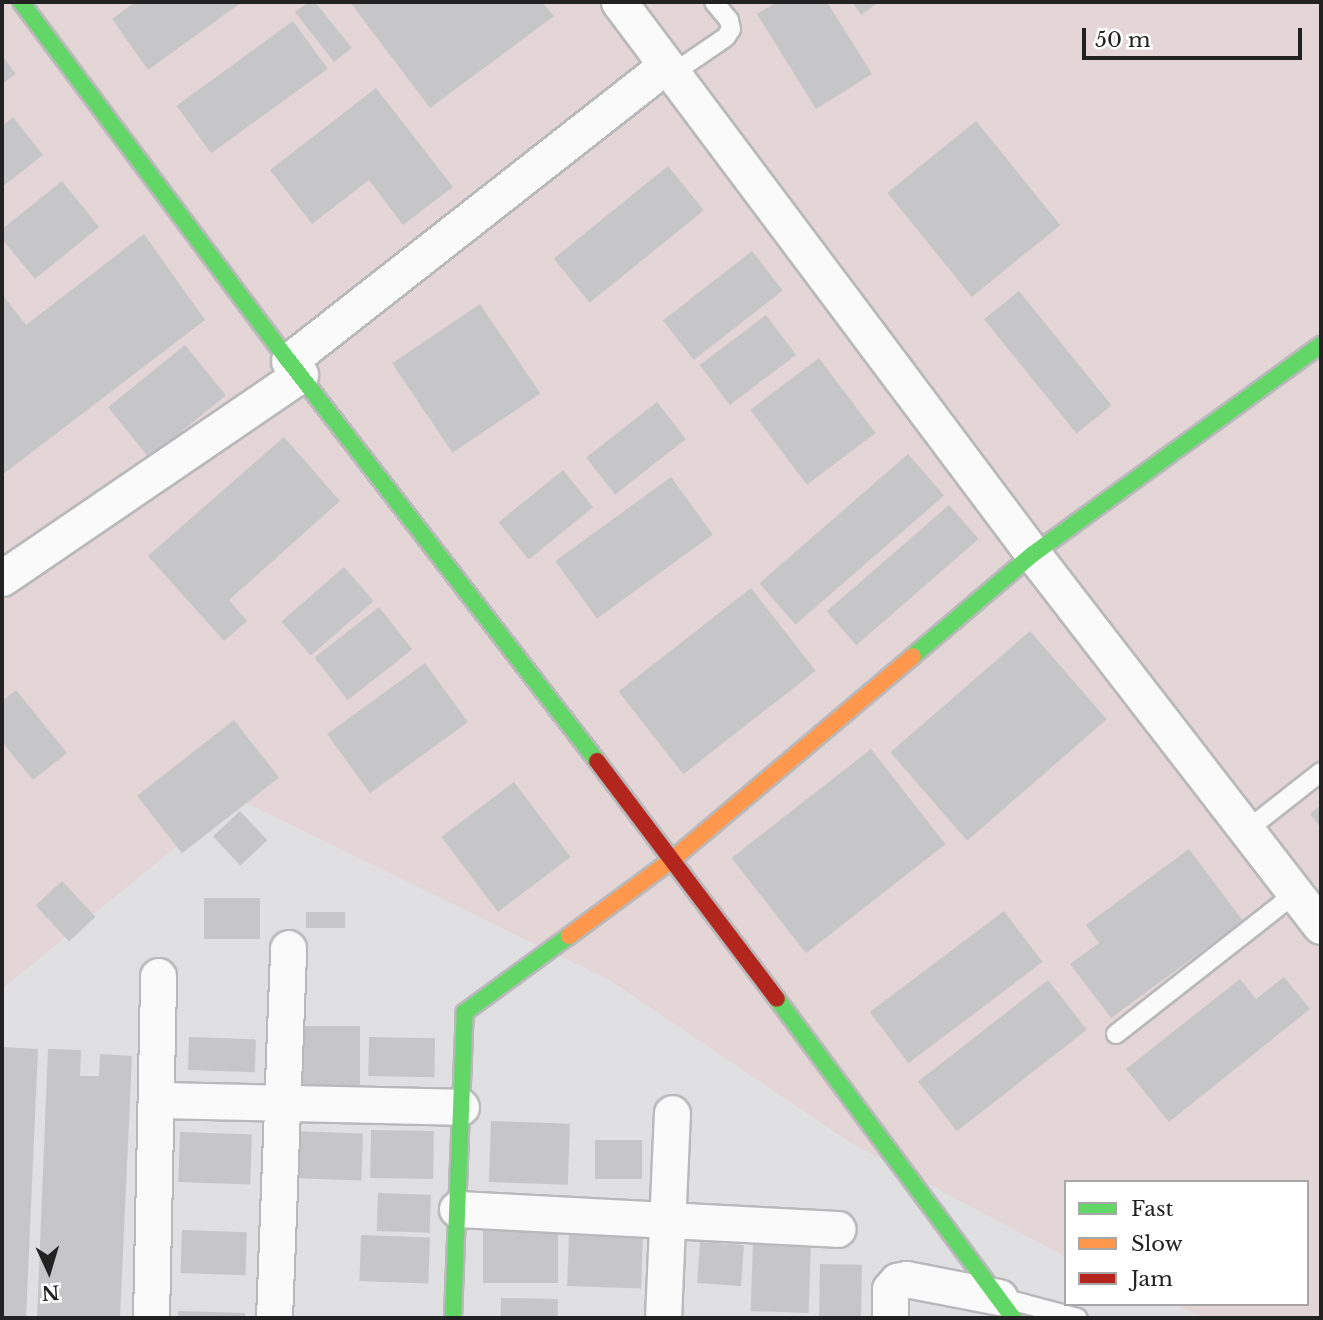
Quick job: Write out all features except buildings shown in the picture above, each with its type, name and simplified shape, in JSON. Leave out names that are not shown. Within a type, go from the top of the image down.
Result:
[{"type":"street","points":[[619,2],[1033,554],[1321,926]]},
{"type":"street","points":[[24,3],[294,368],[673,859],[1006,1308]]},
{"type":"street","points":[[2,579],[294,368],[669,69]]},
{"type":"street","points":[[453,1318],[464,1012],[673,859],[1033,554],[1321,345]]},
{"type":"street","points":[[274,1318],[288,948]]},
{"type":"street","points":[[151,1318],[158,976]]},
{"type":"street","points":[[157,1100],[461,1107]]},
{"type":"street","points":[[663,1318],[672,1113]]},
{"type":"street","points":[[457,1209],[837,1229]]},
{"type":"street","points":[[890,1318],[890,1289],[897,1282],[906,1279],[1006,1308]]},
{"type":"lane","points":[[669,69],[726,37],[731,29],[729,20],[714,2]]},
{"type":"lane","points":[[1247,830],[1321,772]]},
{"type":"lane","points":[[1116,1034],[1296,893]]},
{"type":"lane","points":[[1006,1308],[1078,1318]]},
{"type":"shaded area","points":[[2,2],[1321,2],[1321,1318],[1206,1318],[1178,1306],[1309,1306],[1309,1180],[1064,1180],[1064,1256],[851,1143],[611,981],[236,798],[2,989]]},
{"type":"traffic: fast","points":[[21,2],[289,361],[597,761]]},
{"type":"traffic: fast","points":[[913,656],[1033,554],[1321,345]]},
{"type":"traffic: fast","points":[[453,1318],[465,1012],[569,936]]},
{"type":"traffic: fast","points":[[777,999],[1013,1318]]},
{"type":"traffic: slow","points":[[569,936],[673,859],[913,656]]},
{"type":"traffic: jam","points":[[597,761],[777,999]]}]
